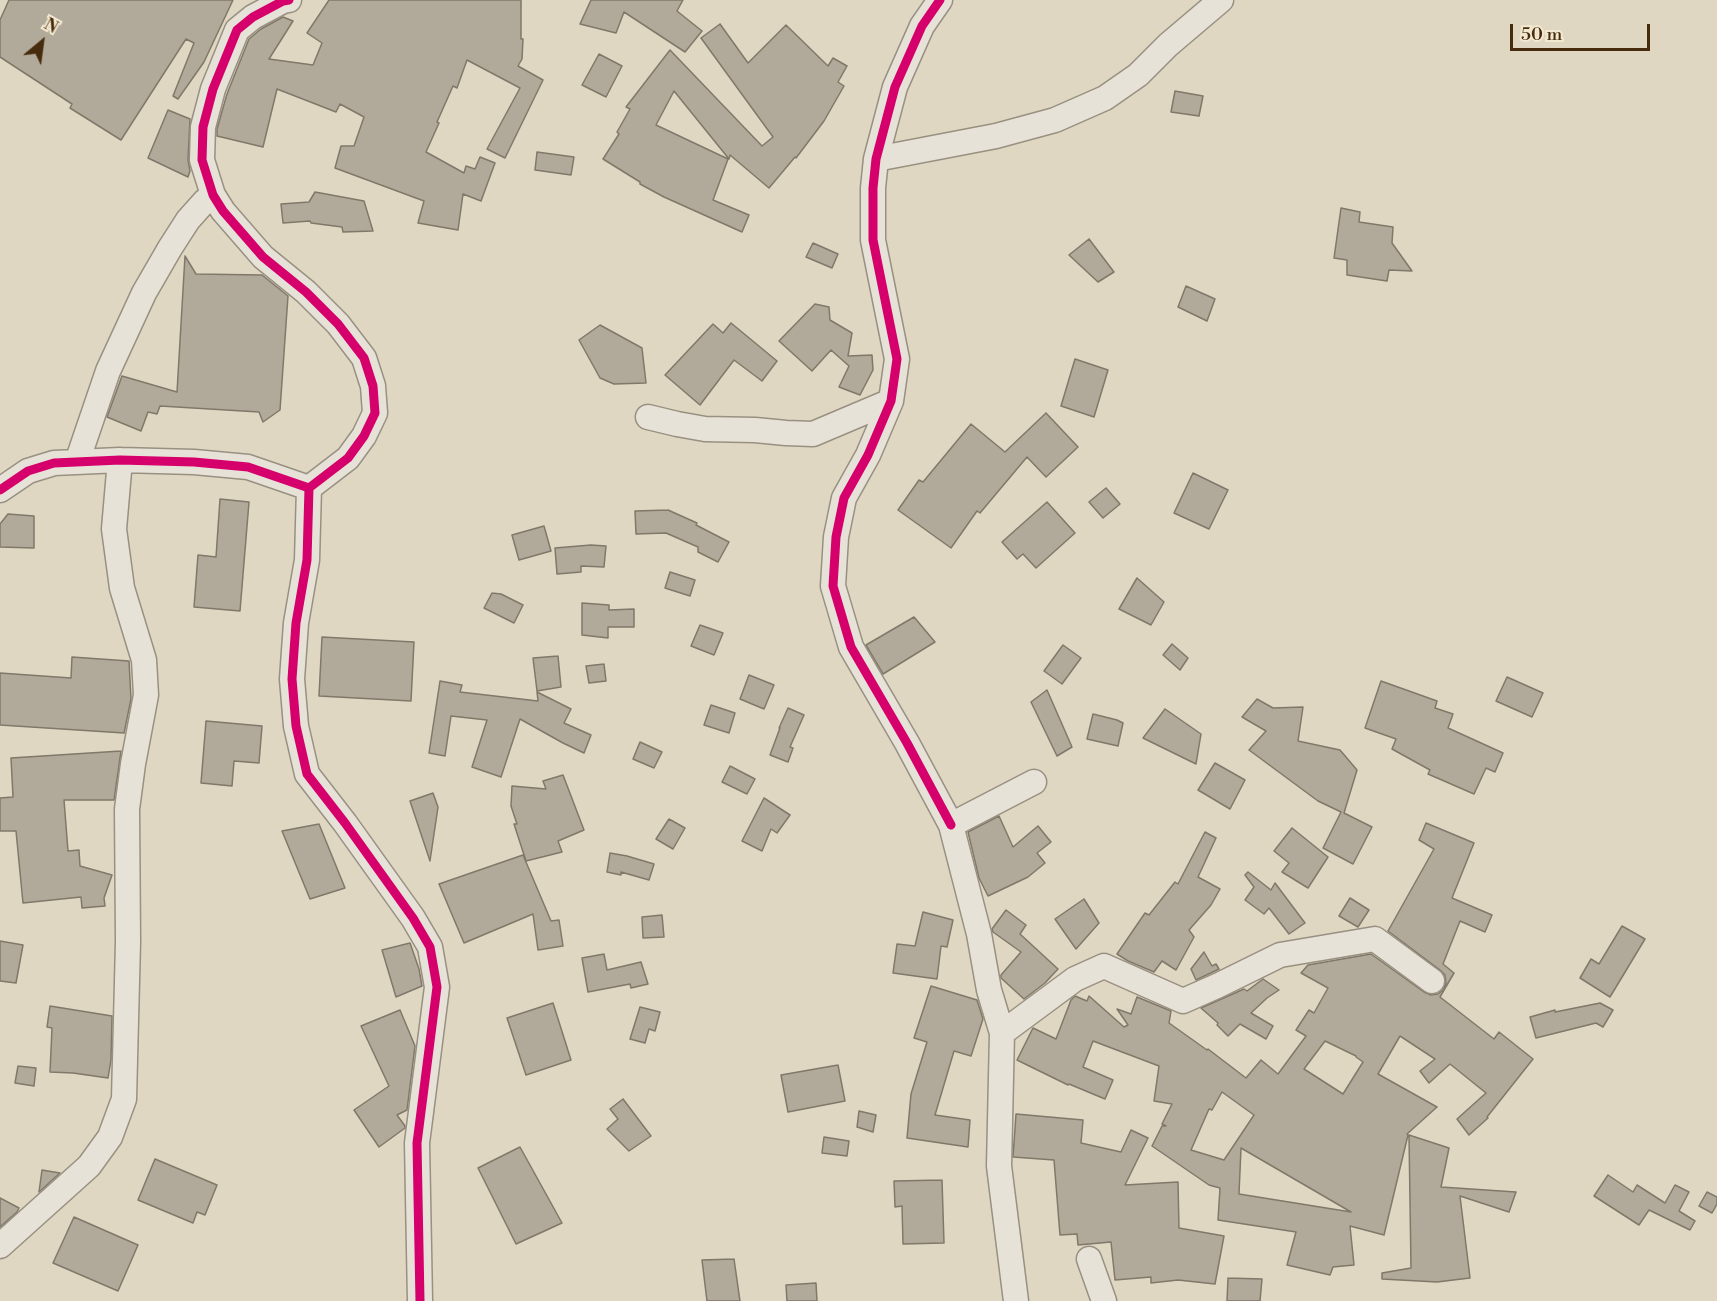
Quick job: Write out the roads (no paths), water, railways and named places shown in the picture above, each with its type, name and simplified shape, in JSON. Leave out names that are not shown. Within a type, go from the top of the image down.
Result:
[{"type":"street","points":[[290,0],[253,17],[237,30],[213,89],[202,127],[202,160],[213,195],[223,211],[263,257],[306,292],[338,324],[364,358],[373,386],[375,413],[364,436],[348,458],[309,488]]},
{"type":"street","points":[[940,0],[922,26],[895,87],[876,159],[873,188],[873,240],[897,358],[891,401],[868,455],[844,498],[836,537],[833,586],[851,647],[907,743],[951,825],[979,934],[989,990],[1002,1033],[999,1166],[1016,1301]]},
{"type":"street","points":[[876,159],[996,136],[1055,120],[1105,98],[1138,75],[1168,45],[1221,0]]},
{"type":"street","points":[[77,462],[108,371],[144,294],[188,220],[213,195]]},
{"type":"street","points":[[648,417],[705,429],[813,434],[891,401]]},
{"type":"street","points":[[0,490],[28,471],[54,463],[120,460],[194,462],[248,467],[309,488]]},
{"type":"street","points":[[0,1246],[89,1166],[110,1137],[124,1099],[128,942],[127,809],[146,695],[144,660],[123,588],[114,529],[120,460]]},
{"type":"street","points":[[309,488],[307,560],[296,623],[292,680],[296,726],[307,774],[413,918],[430,947],[437,987],[417,1143],[420,1301]]},
{"type":"street","points":[[951,825],[1034,782]]},
{"type":"street","points":[[1002,1033],[1075,979],[1104,966],[1183,1001],[1280,955],[1376,939],[1432,981]]},
{"type":"street","points":[[1089,1259],[1104,1301]]}]
